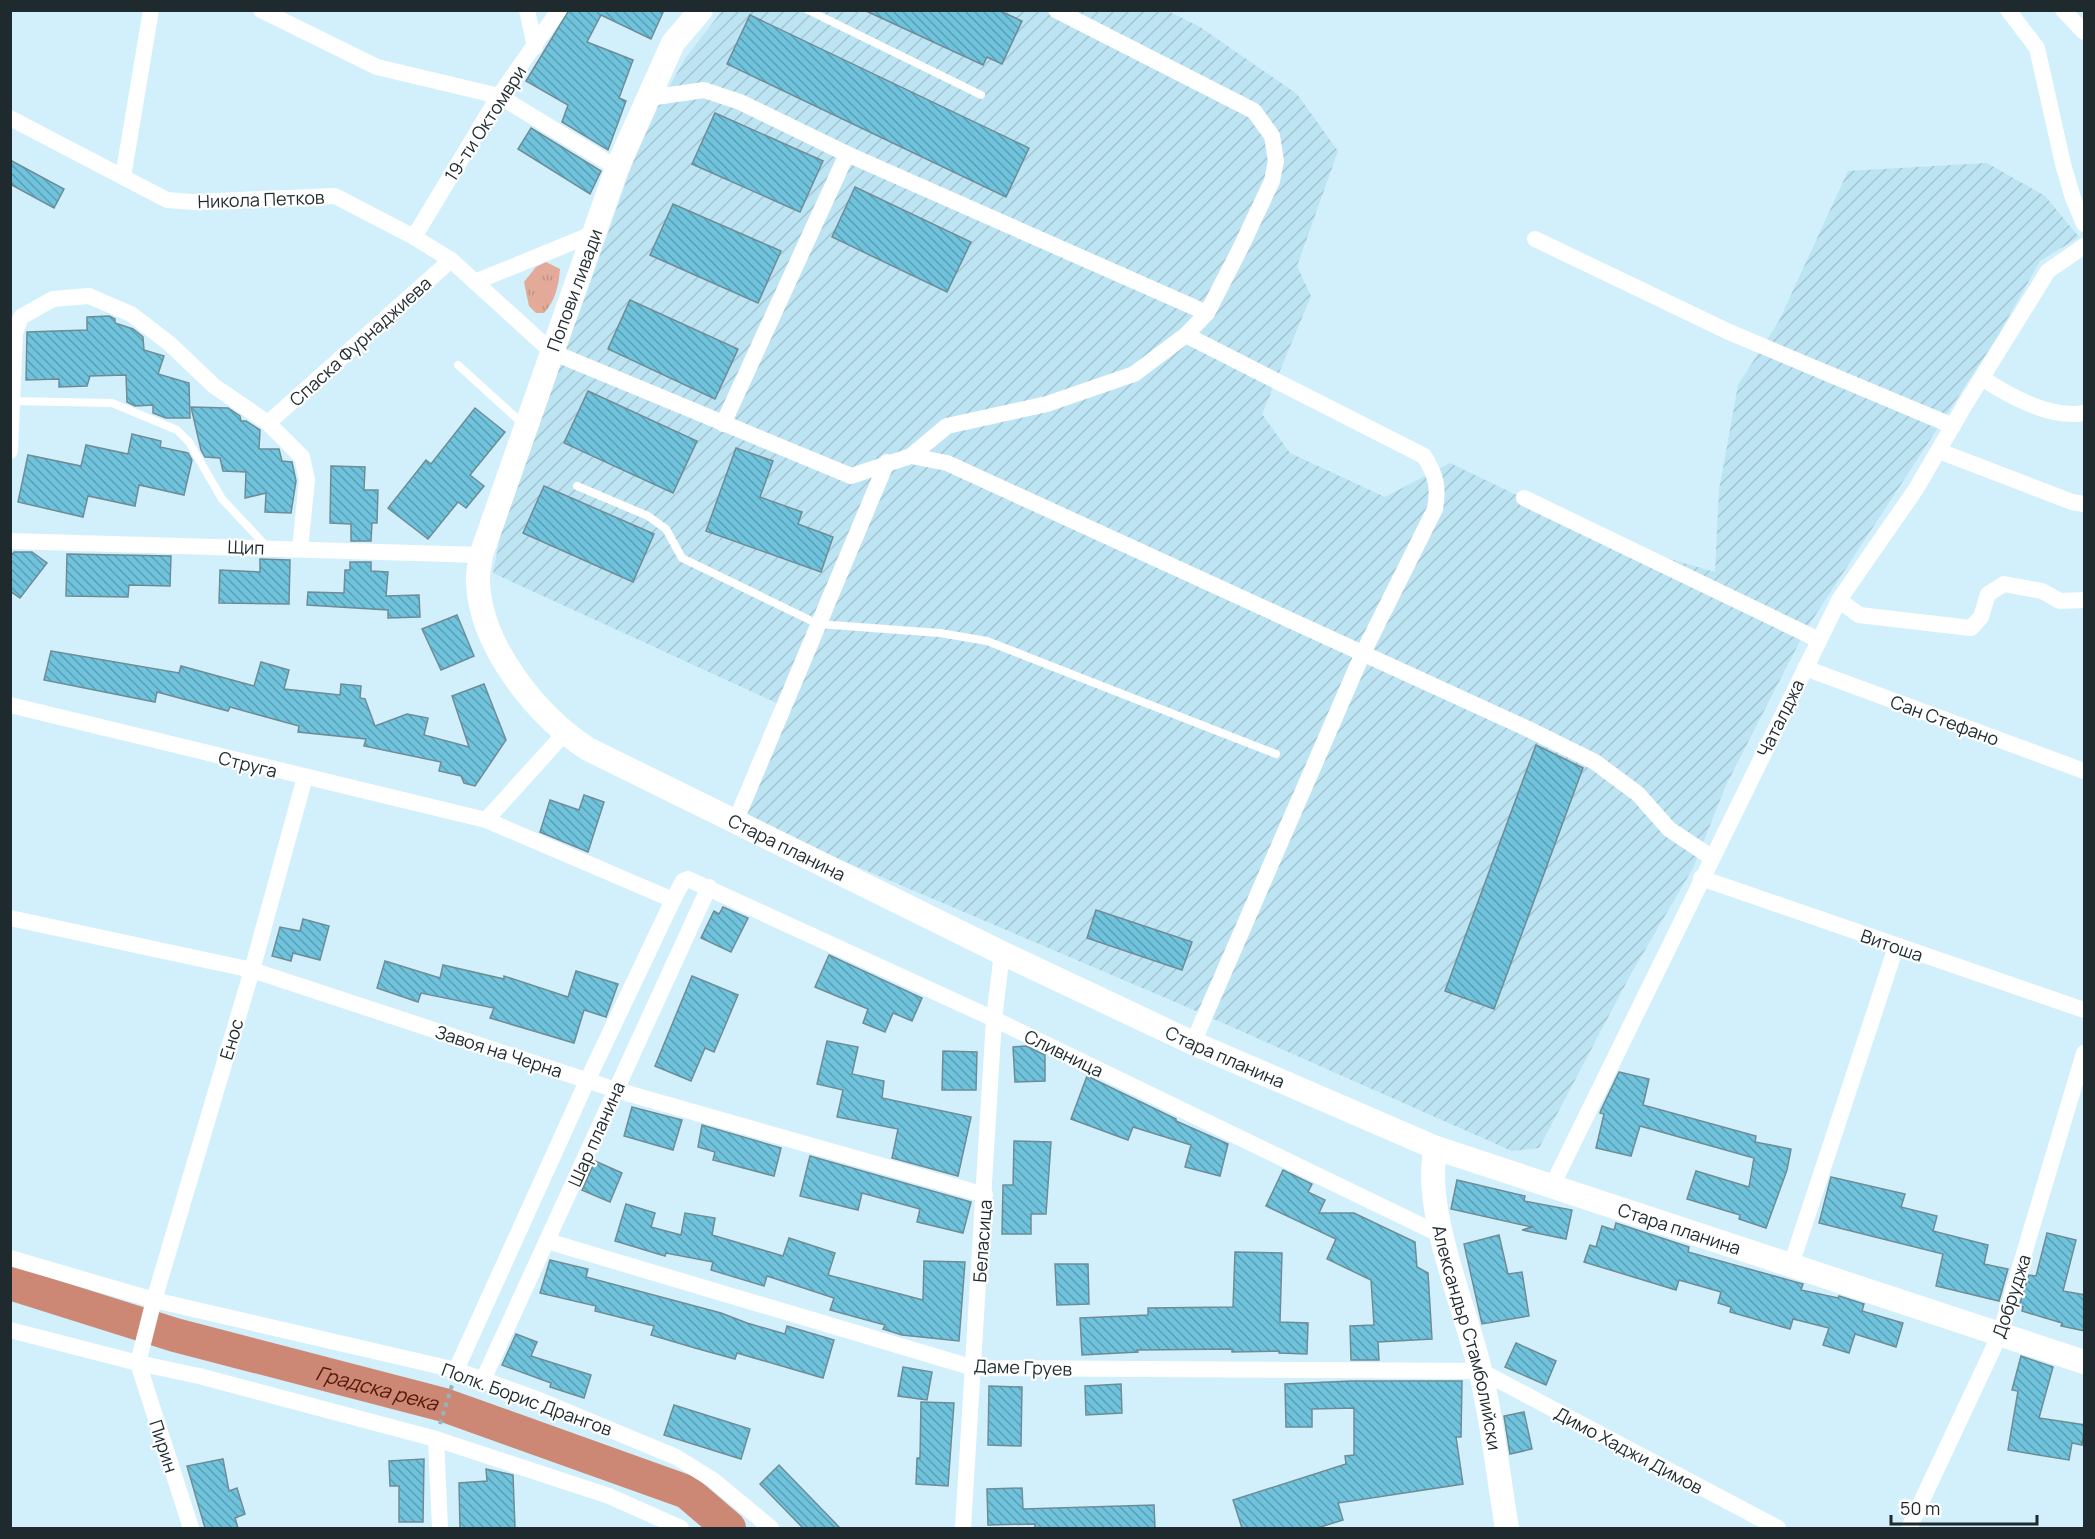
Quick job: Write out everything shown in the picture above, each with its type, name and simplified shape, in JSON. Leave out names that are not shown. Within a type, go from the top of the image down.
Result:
[{"type":"street","points":[[123,177],[151,10]]},
{"type":"street","points":[[261,10],[378,67],[499,96],[617,168]]},
{"type":"street","points":[[527,10],[535,47]]},
{"type":"street","name":"19-ти Октомври","points":[[414,237],[499,96],[535,47],[558,10]]},
{"type":"street","name":"Попови ливади","points":[[478,583],[480,555],[617,168],[673,43],[701,10]]},
{"type":"street","points":[[911,456],[946,426],[1047,404],[1134,374],[1186,335],[1207,313],[1272,181],[1276,161],[1272,136],[1254,111],[1056,10]]},
{"type":"street","points":[[2008,10],[2037,48],[2063,164],[2073,198],[2085,224]]},
{"type":"street","points":[[2063,10],[2085,32]]},
{"type":"street","points":[[649,98],[704,90],[740,102],[847,154],[1207,313]]},
{"type":"street","name":"Никола Петков","points":[[10,118],[167,200],[194,202],[335,196],[414,237],[451,260],[552,352],[851,476],[887,462],[911,456]]},
{"type":"street","points":[[723,424],[847,154]]},
{"type":"street","points":[[475,282],[595,233]]},
{"type":"street","points":[[1535,239],[1729,332],[1953,426]]},
{"type":"street","name":"Чаталджа","points":[[1552,1186],[1711,857],[1839,600],[1939,451],[2048,271],[2085,246]]},
{"type":"street","name":"Спаска Фурнаджиева","points":[[268,423],[451,260]]},
{"type":"street","points":[[10,451],[15,333],[21,316],[53,298],[89,296],[130,314],[170,344],[213,386],[268,423],[302,457],[307,480],[300,549]]},
{"type":"street","points":[[1186,335],[1424,456],[1434,471],[1438,489],[1435,509],[1363,653],[1192,1042]]},
{"type":"street","points":[[1982,378],[2005,393],[2050,410],[2085,412]]},
{"type":"street","points":[[1939,451],[2072,502],[2085,504]]},
{"type":"street","points":[[911,456],[947,463],[1595,762],[1638,794],[1669,829],[1711,857]]},
{"type":"street","points":[[736,820],[887,462]]},
{"type":"street","points":[[1524,498],[1819,640]]},
{"type":"street","name":"Щип","points":[[10,540],[480,555]]},
{"type":"street","name":"Стара планина","points":[[478,583],[486,624],[507,664],[535,704],[564,734],[588,749],[1002,953],[1192,1042],[1436,1148],[2085,1362]]},
{"type":"street","points":[[1839,600],[1859,615],[1971,628],[1981,617],[1988,594],[2004,584],[2042,591],[2060,601],[2085,600]]},
{"type":"street","name":"Сан Стефано","points":[[1805,668],[2085,771]]},
{"type":"street","name":"Струга","points":[[10,705],[486,820],[673,900]]},
{"type":"street","points":[[486,820],[564,734]]},
{"type":"street","name":"Енос","points":[[154,1300],[252,970],[305,777]]},
{"type":"street","name":"Витоша","points":[[1701,878],[2085,1010]]},
{"type":"street","name":"Сливница","points":[[683,880],[688,879],[709,887],[994,1019],[1441,1235]]},
{"type":"street","name":"Шар планина","points":[[456,1370],[587,1081],[683,880]]},
{"type":"street","name":"Шар планина","points":[[483,1380],[709,887]]},
{"type":"street","name":"Завоя на Черна","points":[[10,918],[252,970],[616,1090],[985,1195]]},
{"type":"street","points":[[1791,1265],[1896,946]]},
{"type":"street","name":"Беласица","points":[[963,1528],[994,1019],[1002,953]]},
{"type":"street","name":"Добруджа","points":[[1909,1528],[2000,1334],[2085,1053]]},
{"type":"street","name":"Александър Стамболийски","points":[[1436,1148],[1431,1168],[1441,1235],[1480,1371],[1507,1528]]},
{"type":"street","name":"Даме Груев","points":[[547,1241],[974,1368],[1480,1371]]},
{"type":"street","name":"Полк. Борис Дрангов","points":[[10,1257],[154,1300],[456,1370],[534,1398],[676,1457],[713,1480],[771,1528]]},
{"type":"street","points":[[138,1363],[154,1300]]},
{"type":"street","points":[[10,1330],[199,1376],[436,1439],[609,1496],[681,1528]]},
{"type":"street","name":"Пирин","points":[[138,1363],[191,1528]]},
{"type":"street","name":"Димо Хаджи Димов","points":[[1480,1371],[1778,1528]]},
{"type":"street","points":[[436,1439],[440,1528]]},
{"type":"lane","points":[[808,10],[981,95]]},
{"type":"lane","points":[[458,364],[525,426]]},
{"type":"lane","points":[[12,401],[112,403],[177,430],[189,442],[222,499],[269,548]]},
{"type":"lane","points":[[577,486],[648,516],[666,529],[682,558],[818,624],[940,633],[987,641],[1276,754]]},
{"type":"path","points":[[436,1439],[456,1370]]},
{"type":"shaded area","points":[[1166,10],[1200,27],[1297,94],[1338,151],[1297,266],[1311,296],[1262,414],[1290,453],[1385,497],[1450,463],[1621,545],[1715,572],[1719,490],[1738,385],[1779,321],[1848,171],[1987,163],[2045,196],[2079,237],[2040,261],[1996,339],[1805,631],[1726,785],[1693,868],[1632,972],[1539,1148],[1512,1151],[1173,1001],[738,816],[781,705],[493,573],[501,531],[554,375],[586,295],[644,131],[686,57],[722,11]]},
{"type":"green space","points":[[546,262],[560,269],[559,281],[548,309],[544,313],[536,313],[529,306],[524,282],[536,267]]},
{"type":"building","points":[[569,10],[664,10],[651,39],[601,15],[587,42],[633,60],[619,98],[626,101],[608,150],[562,122],[568,105],[526,81]]},
{"type":"building","points":[[864,10],[998,10],[1022,21],[1002,64],[987,57],[983,65]]},
{"type":"building","points":[[750,15],[1029,148],[1006,197],[727,64]]},
{"type":"building","points":[[715,113],[823,161],[800,212],[692,164]]},
{"type":"building","points":[[531,128],[601,171],[590,194],[518,149]]},
{"type":"building","points":[[10,160],[64,189],[54,208],[10,184]]},
{"type":"building","points":[[855,187],[971,242],[947,292],[832,237]]},
{"type":"building","points":[[673,204],[781,251],[758,303],[650,255]]},
{"type":"building","points":[[630,300],[738,349],[715,399],[608,349]]},
{"type":"building","points":[[109,316],[115,319],[115,323],[133,329],[143,337],[144,350],[164,356],[158,374],[189,383],[190,418],[166,418],[153,413],[153,405],[135,406],[127,402],[126,375],[90,376],[87,386],[59,387],[59,379],[26,380],[27,332],[87,330],[87,317]]},
{"type":"building","points":[[588,391],[697,441],[673,493],[564,443]]},
{"type":"building","points":[[191,407],[228,408],[240,416],[241,421],[246,421],[260,430],[259,449],[279,449],[282,461],[292,462],[296,481],[291,513],[265,512],[266,493],[245,498],[246,472],[223,471],[220,458],[205,457],[201,450]]},
{"type":"building","points":[[475,408],[505,432],[470,475],[484,486],[466,508],[458,502],[428,539],[388,508],[426,460],[431,464]]},
{"type":"building","points":[[132,434],[161,441],[160,447],[188,453],[192,460],[184,495],[139,485],[135,506],[88,496],[83,517],[18,502],[28,455],[81,466],[86,445],[128,454]]},
{"type":"building","points":[[736,448],[773,461],[760,497],[802,512],[798,524],[833,537],[821,572],[706,531]]},
{"type":"building","points":[[331,466],[365,467],[364,490],[378,490],[377,523],[372,523],[371,541],[351,541],[351,524],[330,523]]},
{"type":"building","points":[[544,486],[654,534],[633,582],[523,533]]},
{"type":"building","points":[[14,552],[32,552],[47,563],[20,598],[10,591],[10,557]]},
{"type":"building","points":[[67,554],[171,556],[170,586],[129,585],[128,597],[66,596]]},
{"type":"building","points":[[260,559],[290,560],[289,604],[219,603],[220,570],[260,572]]},
{"type":"building","points":[[350,562],[371,562],[371,571],[388,572],[386,596],[419,595],[420,617],[388,618],[388,610],[307,605],[308,592],[344,593],[345,570],[350,570]]},
{"type":"building","points":[[457,615],[474,656],[441,670],[422,629]]},
{"type":"building","points":[[51,651],[179,673],[181,666],[254,686],[261,662],[289,670],[284,689],[340,695],[341,684],[361,686],[360,698],[365,699],[375,726],[407,714],[428,718],[424,735],[469,747],[452,696],[484,684],[506,740],[475,786],[464,783],[461,776],[439,771],[441,762],[364,746],[366,739],[298,732],[299,726],[230,707],[228,711],[157,692],[155,702],[44,680]]},
{"type":"building","points":[[1536,745],[1583,768],[1494,1009],[1445,991]]},
{"type":"building","points":[[584,795],[604,802],[588,852],[540,832],[550,800],[579,810]]},
{"type":"building","points":[[723,907],[748,918],[731,952],[701,938],[714,911],[719,914]]},
{"type":"building","points":[[1096,910],[1192,942],[1182,970],[1087,938]]},
{"type":"building","points":[[303,919],[329,926],[320,960],[293,953],[291,961],[272,956],[280,927],[300,931]]},
{"type":"building","points":[[829,955],[922,998],[912,1021],[893,1013],[885,1032],[863,1023],[868,1009],[815,987]]},
{"type":"building","points":[[385,961],[440,978],[443,965],[504,979],[504,976],[568,997],[576,971],[618,984],[606,1017],[584,1010],[574,1043],[490,1018],[494,1008],[421,993],[418,1002],[377,988]]},
{"type":"building","points":[[692,976],[738,995],[714,1052],[705,1048],[691,1081],[655,1066]]},
{"type":"building","points":[[827,1041],[858,1047],[852,1074],[884,1081],[882,1098],[971,1117],[958,1176],[892,1158],[898,1129],[837,1117],[843,1090],[817,1084]]},
{"type":"building","points":[[1026,1046],[1045,1055],[1045,1081],[1015,1082],[1013,1047]]},
{"type":"building","points":[[943,1051],[977,1052],[976,1090],[942,1090]]},
{"type":"building","points":[[1619,1072],[1649,1079],[1643,1105],[1756,1136],[1755,1142],[1791,1149],[1787,1170],[1766,1228],[1739,1219],[1740,1215],[1687,1199],[1696,1171],[1749,1187],[1754,1158],[1640,1126],[1631,1156],[1596,1148],[1604,1114],[1600,1113]]},
{"type":"building","points":[[1087,1076],[1176,1121],[1228,1144],[1220,1176],[1185,1167],[1191,1145],[1133,1127],[1128,1140],[1071,1119]]},
{"type":"building","points":[[632,1107],[682,1120],[673,1150],[624,1136]]},
{"type":"building","points":[[702,1125],[781,1148],[774,1176],[713,1160],[715,1152],[698,1147]]},
{"type":"building","points":[[1014,1141],[1051,1142],[1046,1214],[1031,1214],[1031,1234],[1002,1234],[1003,1185],[1013,1185]]},
{"type":"building","points":[[810,1156],[971,1202],[963,1233],[917,1222],[920,1209],[862,1193],[858,1210],[800,1196]]},
{"type":"building","points":[[595,1161],[622,1173],[610,1202],[582,1190]]},
{"type":"building","points":[[1283,1170],[1312,1184],[1308,1192],[1325,1200],[1319,1213],[1354,1213],[1415,1242],[1417,1267],[1428,1273],[1432,1339],[1378,1342],[1379,1360],[1351,1360],[1350,1326],[1374,1325],[1371,1280],[1327,1259],[1336,1239],[1266,1206]]},
{"type":"building","points":[[1831,1177],[1905,1194],[1901,1207],[1937,1216],[1933,1231],[1988,1245],[1984,1264],[2008,1269],[1999,1301],[1936,1286],[1943,1254],[1819,1223]]},
{"type":"building","points":[[1457,1180],[1525,1196],[1524,1201],[1572,1210],[1566,1239],[1522,1230],[1532,1227],[1451,1209]]},
{"type":"building","points":[[626,1204],[655,1213],[651,1227],[681,1235],[685,1213],[715,1218],[712,1235],[783,1256],[789,1238],[835,1253],[828,1275],[923,1300],[924,1261],[965,1262],[959,1341],[902,1335],[883,1329],[885,1325],[830,1310],[834,1298],[767,1276],[764,1286],[711,1270],[713,1262],[666,1253],[665,1256],[615,1241]]},
{"type":"building","points":[[1616,1223],[1689,1247],[1688,1252],[1803,1284],[1801,1290],[1838,1298],[1839,1296],[1864,1304],[1862,1311],[1903,1323],[1896,1347],[1855,1334],[1849,1353],[1823,1345],[1829,1328],[1793,1319],[1790,1329],[1730,1312],[1731,1307],[1718,1303],[1721,1292],[1679,1280],[1676,1290],[1584,1262],[1590,1245],[1596,1247],[1602,1226],[1614,1230]]},
{"type":"building","points":[[2047,1233],[2076,1240],[2063,1291],[2085,1295],[2085,1331],[2061,1326],[2062,1323],[2022,1311],[2023,1307],[2019,1306],[2029,1275],[2036,1276]]},
{"type":"building","points":[[1499,1235],[1508,1274],[1522,1272],[1529,1316],[1482,1324],[1464,1244]]},
{"type":"building","points":[[1235,1252],[1282,1253],[1280,1322],[1308,1323],[1307,1354],[1279,1353],[1279,1351],[1232,1352],[1232,1349],[1137,1350],[1138,1352],[1082,1355],[1080,1318],[1148,1315],[1148,1308],[1233,1307]]},
{"type":"building","points":[[550,1260],[588,1269],[586,1277],[721,1313],[785,1334],[787,1326],[834,1340],[823,1378],[737,1353],[735,1359],[651,1335],[654,1326],[595,1311],[596,1306],[540,1293]]},
{"type":"building","points":[[1055,1264],[1088,1264],[1089,1304],[1057,1305]]},
{"type":"building","points":[[516,1334],[537,1342],[531,1356],[591,1375],[584,1398],[550,1387],[551,1383],[502,1365]]},
{"type":"building","points":[[1516,1343],[1556,1361],[1546,1385],[1505,1367]]},
{"type":"building","points":[[2021,1356],[2053,1367],[2039,1418],[2085,1425],[2082,1445],[2072,1443],[2069,1460],[2008,1450],[2018,1391],[2012,1390]]},
{"type":"building","points":[[903,1367],[932,1372],[927,1400],[898,1396]]},
{"type":"building","points":[[1351,1381],[1462,1381],[1461,1437],[1456,1437],[1463,1484],[1338,1503],[1343,1520],[1317,1528],[1242,1528],[1233,1500],[1346,1464],[1345,1456],[1354,1455],[1354,1408],[1312,1409],[1312,1427],[1286,1427],[1285,1384]]},
{"type":"building","points":[[1121,1384],[1122,1413],[1086,1415],[1085,1386]]},
{"type":"building","points":[[989,1386],[1022,1387],[1021,1446],[988,1445]]},
{"type":"building","points":[[921,1402],[954,1403],[948,1486],[916,1484],[917,1458],[920,1458]]},
{"type":"building","points":[[674,1405],[750,1429],[741,1459],[664,1435]]},
{"type":"building","points":[[1524,1412],[1532,1449],[1510,1454],[1504,1416]]},
{"type":"building","points":[[223,1459],[229,1491],[237,1488],[245,1514],[235,1518],[238,1528],[205,1528],[187,1466]]},
{"type":"building","points":[[424,1459],[423,1522],[399,1522],[399,1486],[390,1486],[389,1461]]},
{"type":"building","points":[[779,1465],[840,1528],[803,1528],[760,1484]]},
{"type":"building","points":[[486,1469],[513,1475],[515,1528],[460,1528],[459,1483],[487,1481]]},
{"type":"building","points":[[1022,1488],[1023,1509],[1154,1505],[1155,1528],[1035,1528],[1035,1524],[988,1525],[987,1489]]},
{"type":"waterway","name":"Градска река","points":[[10,1283],[175,1335],[444,1405],[687,1492],[729,1528]]}]
